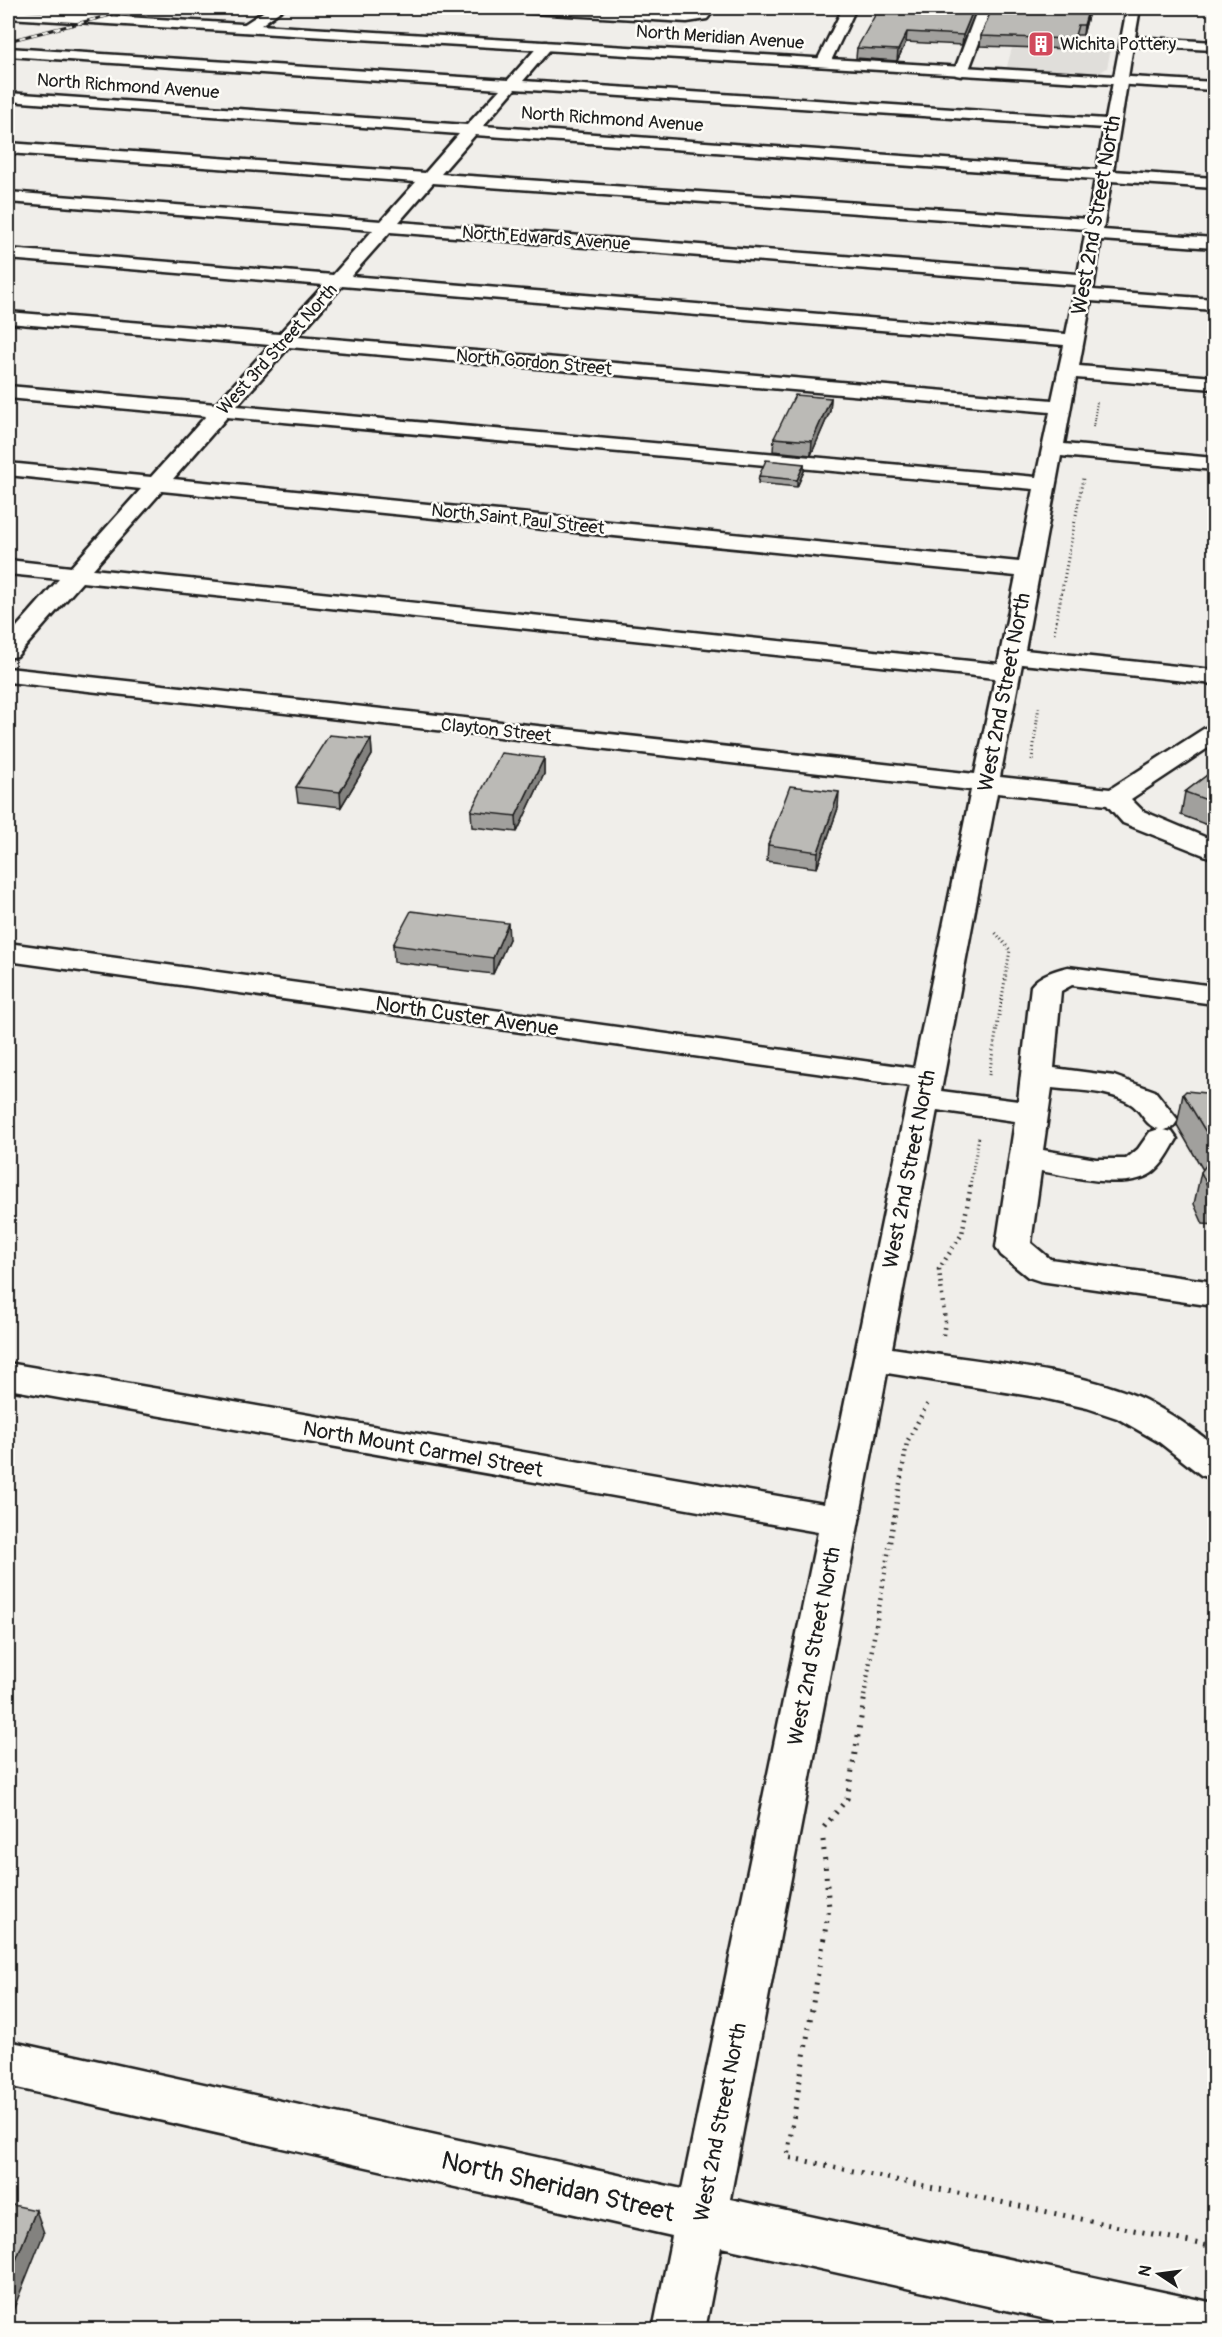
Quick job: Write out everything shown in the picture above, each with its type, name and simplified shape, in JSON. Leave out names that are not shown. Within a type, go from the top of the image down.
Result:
[{"type":"street","points":[[248,28],[277,8]]},
{"type":"street","points":[[515,8],[687,18],[702,16],[709,8]]},
{"type":"street","points":[[823,63],[849,8]]},
{"type":"street","points":[[961,72],[985,8]]},
{"type":"street","name":"West 2nd Street North","points":[[679,2330],[1084,287],[1133,8]]},
{"type":"street","name":"West 3rd Street North","points":[[8,651],[512,85],[540,37],[562,9]]},
{"type":"street","name":"North Meridian Avenue","points":[[8,14],[248,28],[540,37],[823,63],[1215,86]]},
{"type":"street","points":[[1166,48],[1169,30],[1215,33]]},
{"type":"street","points":[[1127,41],[1166,48],[1215,46]]},
{"type":"street","points":[[8,52],[1112,124]]},
{"type":"street","name":"North Richmond Avenue","points":[[8,97],[474,128],[1215,183]]},
{"type":"street","points":[[8,148],[1094,230],[1215,243]]},
{"type":"street","name":"North Edwards Avenue","points":[[8,197],[386,226],[1084,287],[1215,305]]},
{"type":"street","points":[[8,254],[338,280],[1070,356],[1102,374],[1215,383]]},
{"type":"street","name":"North Gordon Street","points":[[8,317],[1060,407]]},
{"type":"street","points":[[8,392],[1045,484]]},
{"type":"street","points":[[1052,449],[1215,464]]},
{"type":"street","name":"North Saint Paul Street","points":[[8,469],[1028,570]]},
{"type":"street","points":[[8,567],[1009,664],[1050,660],[1215,677]]},
{"type":"street","name":"Clayton Street","points":[[8,675],[1115,798]]},
{"type":"street","points":[[1215,733],[1115,798],[1133,817],[1215,851]]},
{"type":"street","name":"North Custer Avenue","points":[[8,952],[925,1088],[984,1106],[1032,1113]]},
{"type":"street","points":[[1215,994],[1068,976],[1046,986],[1038,1076],[1013,1247],[1040,1269],[1215,1294]]},
{"type":"street","points":[[1027,1158],[1104,1169],[1132,1169],[1146,1161],[1162,1130],[1144,1098],[1114,1086],[1038,1076]]},
{"type":"street","points":[[872,1358],[1043,1385],[1120,1406],[1172,1432],[1215,1466]]},
{"type":"street","name":"North Mount Carmel Street","points":[[8,1376],[839,1521]]},
{"type":"street","name":"North Sheridan Street","points":[[8,2063],[701,2218],[1215,2329]]},
{"type":"path","points":[[1026,789],[1041,688],[1050,660],[1102,374]]},
{"type":"path","points":[[995,919],[994,930],[1010,950],[962,1234],[939,1269],[945,1322],[938,1385],[907,1442],[847,1799],[822,1830],[830,1908],[787,2157],[1215,2247]]},
{"type":"shaded area","points":[[1007,36],[1112,43],[1107,68],[1097,74],[1006,70],[1012,48],[1004,47]]},
{"type":"building","points":[[879,8],[974,8],[963,35],[907,32],[898,50],[857,48]]},
{"type":"building","points":[[992,8],[1089,8],[1084,25],[1078,25],[1074,39],[981,36]]},
{"type":"building","points":[[795,395],[831,398],[812,441],[774,438]]},
{"type":"building","points":[[766,460],[804,464],[797,480],[759,476]]},
{"type":"building","points":[[329,735],[371,739],[340,792],[296,787]]},
{"type":"building","points":[[501,753],[544,758],[516,816],[471,811]]},
{"type":"building","points":[[1215,769],[1215,803],[1185,792]]},
{"type":"building","points":[[790,786],[839,792],[818,852],[768,845]]},
{"type":"building","points":[[411,911],[508,923],[493,958],[393,945]]},
{"type":"building","points":[[1186,1091],[1215,1094],[1215,1147],[1183,1094]]},
{"type":"building","points":[[1215,1153],[1215,1193],[1210,1192],[1201,1172]]},
{"type":"building","points":[[8,2204],[36,2210],[8,2280]]},
{"type":"railway","points":[[8,41],[139,8]]},
{"type":"place","name":"Wichita Pottery","points":[[1041,44]]}]
